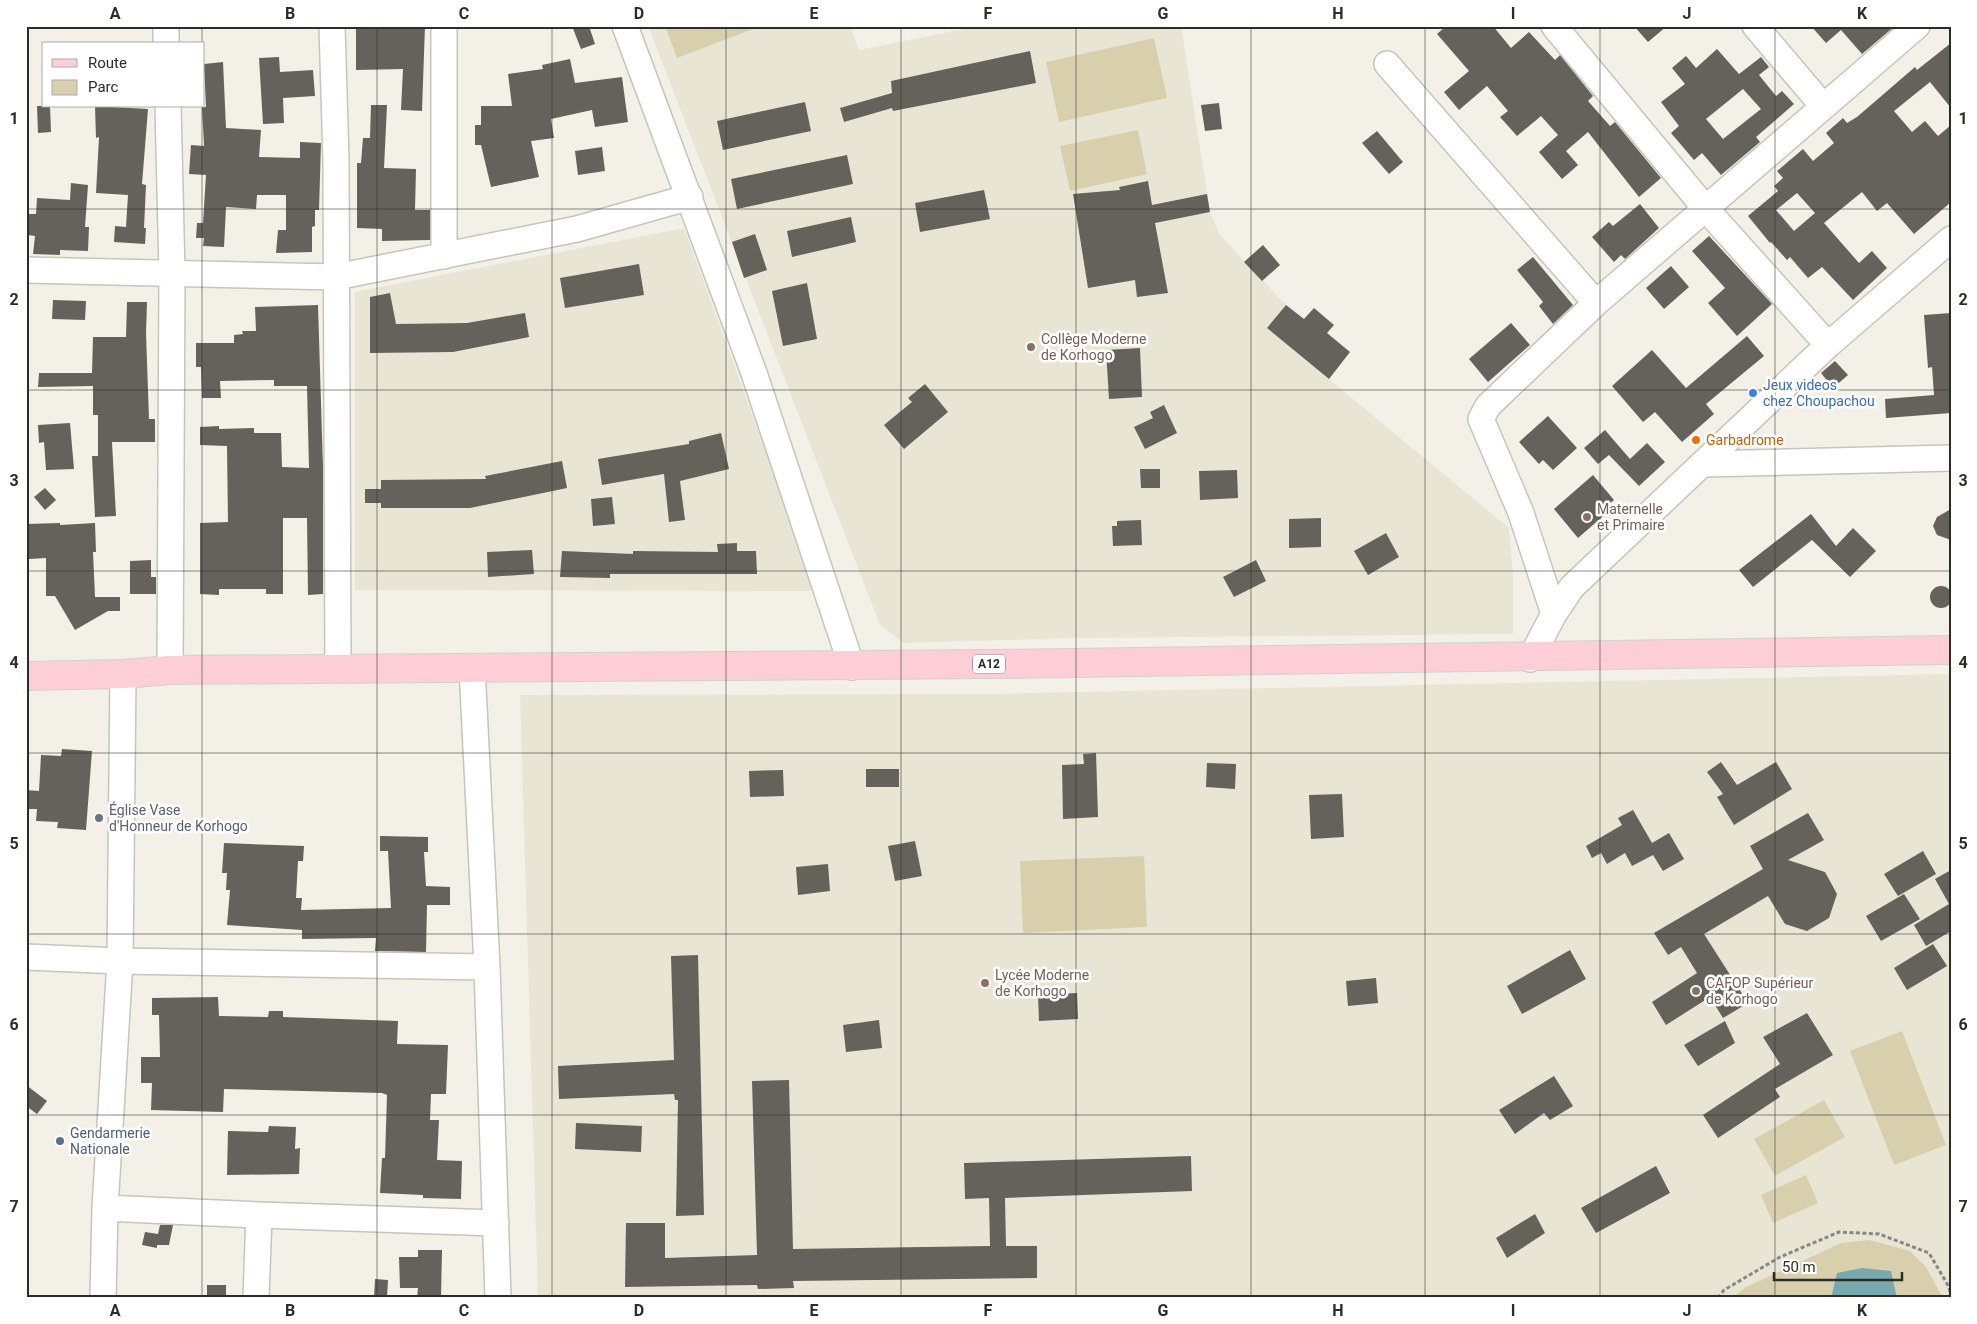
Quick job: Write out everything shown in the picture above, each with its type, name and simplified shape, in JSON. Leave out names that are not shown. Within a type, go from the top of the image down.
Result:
[{"type":"main road","name":"A12","points":[[26,676],[123,674],[170,670],[852,667],[1439,657],[1530,659],[1951,650]]},
{"type":"street","points":[[166,26],[166,42]]},
{"type":"street","points":[[332,26],[336,161],[338,669]]},
{"type":"street","points":[[444,26],[444,256]]},
{"type":"street","points":[[626,26],[754,373],[852,667]]},
{"type":"street","points":[[1554,26],[1706,209],[1828,345]]},
{"type":"street","points":[[1755,26],[1823,106]]},
{"type":"street","points":[[1554,614],[1521,513],[1481,419],[1488,406],[1596,303],[1917,26]]},
{"type":"street","points":[[1387,64],[1596,303]]},
{"type":"street","points":[[168,108],[172,273],[170,670]]},
{"type":"street","points":[[26,270],[336,278],[577,229],[690,197]]},
{"type":"street","points":[[1530,659],[1554,614],[1572,587],[1705,464],[1828,345],[1951,239]]},
{"type":"street","points":[[1705,464],[1951,458]]},
{"type":"street","points":[[472,668],[487,967],[498,1298]]},
{"type":"street","points":[[103,1298],[105,1208],[120,961],[123,674]]},
{"type":"street","points":[[26,957],[120,961],[487,967]]},
{"type":"street","points":[[105,1208],[259,1216],[496,1222]]},
{"type":"street","points":[[256,1298],[259,1216]]},
{"type":"path","points":[[1718,1298],[1724,1290],[1780,1257],[1839,1232],[1879,1234],[1930,1253],[1949,1287],[1951,1296]]},
{"type":"shaded area","name":"Collège Moderne de Korhogo","points":[[648,26],[850,26],[859,50],[979,26],[1181,26],[1210,212],[1220,235],[1286,305],[1267,328],[1509,528],[1513,575],[1513,634],[1074,638],[904,643],[880,625]]},
{"type":"shaded area","points":[[684,228],[817,591],[355,590],[355,292]]},
{"type":"shaded area","name":"Lycée Moderne de Korhogo","points":[[1951,674],[1951,1298],[538,1298],[520,695],[982,694]]},
{"type":"green space","points":[[665,26],[761,26],[677,58]]},
{"type":"green space","points":[[1154,38],[1167,98],[1059,122],[1046,62]]},
{"type":"green space","points":[[1138,130],[1147,174],[1070,191],[1060,146]]},
{"type":"green space","points":[[1144,856],[1147,927],[1023,933],[1020,861]]},
{"type":"green space","points":[[1902,1031],[1946,1145],[1894,1165],[1850,1051]]},
{"type":"green space","points":[[1824,1100],[1845,1137],[1775,1176],[1754,1139]]},
{"type":"green space","points":[[1806,1175],[1818,1203],[1773,1223],[1761,1195]]},
{"type":"green space","points":[[1870,1240],[1910,1251],[1926,1267],[1943,1298],[1732,1298],[1746,1287],[1841,1243]]},
{"type":"water","points":[[1862,1268],[1891,1271],[1897,1298],[1831,1298],[1837,1273]]},
{"type":"building","points":[[356,26],[425,26],[422,111],[401,110],[403,69],[356,70]]},
{"type":"building","points":[[572,26],[589,26],[595,44],[581,49]]},
{"type":"building","points":[[1446,26],[1493,26],[1511,48],[1529,32],[1555,60],[1560,55],[1593,96],[1588,101],[1610,126],[1615,122],[1661,178],[1639,197],[1588,132],[1566,151],[1578,165],[1562,179],[1539,152],[1558,135],[1541,116],[1517,136],[1500,117],[1508,111],[1487,86],[1459,110],[1444,92],[1469,71],[1437,34]]},
{"type":"building","points":[[1634,26],[1667,26],[1648,42]]},
{"type":"building","points":[[1811,26],[1895,26],[1862,54],[1841,30],[1826,43]]},
{"type":"building","points":[[1951,43],[1951,108],[1930,82],[1894,111],[1912,132],[1925,121],[1938,136],[1951,125],[1951,202],[1914,234],[1887,203],[1877,211],[1862,192],[1824,223],[1859,263],[1872,251],[1887,268],[1853,300],[1822,267],[1808,278],[1790,257],[1787,260],[1770,243],[1748,216],[1778,191],[1774,186],[1783,178],[1777,171],[1803,149],[1813,161],[1834,143],[1826,133],[1843,118],[1847,123],[1857,117],[1915,67],[1917,70]],"holes":[[[1797,193],[1815,213],[1794,231],[1776,210]]]},
{"type":"building","points":[[1717,49],[1739,74],[1761,57],[1769,67],[1759,75],[1776,96],[1782,91],[1794,104],[1756,137],[1760,142],[1721,175],[1702,153],[1694,160],[1671,133],[1679,126],[1661,102],[1685,84],[1672,68],[1686,56],[1696,68]],"holes":[[[1743,89],[1761,109],[1723,139],[1706,119]]]},
{"type":"building","points":[[1030,51],[1036,83],[893,111],[892,108],[844,122],[840,108],[892,93],[891,81]]},
{"type":"building","points":[[279,57],[280,72],[313,70],[315,96],[283,98],[284,123],[263,124],[259,58]]},
{"type":"building","points":[[570,59],[575,83],[622,77],[628,122],[595,127],[592,110],[551,119],[554,138],[531,141],[539,177],[491,187],[481,145],[475,145],[475,125],[481,125],[481,106],[512,106],[508,74],[543,69],[542,65]]},
{"type":"building","points":[[223,62],[226,128],[261,130],[259,157],[300,158],[300,142],[321,143],[319,210],[315,210],[315,226],[312,227],[312,252],[276,253],[278,230],[286,230],[286,195],[257,195],[256,209],[226,207],[224,247],[203,246],[204,238],[196,238],[197,223],[203,223],[206,175],[189,174],[191,145],[204,146],[202,108],[206,107],[205,64]]},
{"type":"building","points":[[805,102],[811,131],[723,150],[717,121]]},
{"type":"building","points":[[1219,103],[1222,129],[1205,131],[1201,105]]},
{"type":"building","points":[[371,105],[387,105],[384,168],[416,169],[415,210],[430,210],[430,240],[382,241],[382,229],[357,228],[357,163],[361,163],[363,138],[370,138]]},
{"type":"building","points":[[37,106],[50,108],[51,132],[38,133]]},
{"type":"building","points":[[95,108],[148,109],[142,184],[146,185],[145,244],[114,242],[115,226],[126,227],[128,195],[96,193],[99,137],[96,138]]},
{"type":"building","points":[[1377,131],[1403,162],[1389,174],[1362,143]]},
{"type":"building","points":[[602,147],[605,171],[578,175],[575,151]]},
{"type":"building","points":[[847,155],[853,184],[737,209],[731,179]]},
{"type":"building","points":[[1148,181],[1152,205],[1207,194],[1210,212],[1155,223],[1168,293],[1137,297],[1135,280],[1088,288],[1073,194],[1120,190],[1119,187]]},
{"type":"building","points":[[71,183],[88,185],[85,227],[89,227],[88,251],[60,250],[60,255],[33,254],[35,236],[27,235],[28,214],[36,214],[37,198],[70,200]]},
{"type":"building","points":[[984,190],[990,219],[920,232],[915,203]]},
{"type":"building","points":[[1640,204],[1659,228],[1625,259],[1621,255],[1614,262],[1592,237],[1609,222],[1613,226]]},
{"type":"building","points":[[851,217],[856,242],[792,257],[787,231]]},
{"type":"building","points":[[755,234],[767,270],[744,278],[732,242]]},
{"type":"building","points":[[1709,236],[1772,304],[1737,336],[1708,303],[1725,288],[1692,251]]},
{"type":"building","points":[[1263,245],[1280,265],[1262,281],[1244,262]]},
{"type":"building","points":[[1533,257],[1573,305],[1553,324],[1539,306],[1543,302],[1517,270]]},
{"type":"building","points":[[639,264],[644,295],[565,308],[560,278]]},
{"type":"building","points":[[1671,266],[1689,287],[1664,309],[1646,288]]},
{"type":"building","points":[[807,283],[817,339],[783,346],[772,291]]},
{"type":"building","points":[[390,293],[396,324],[467,323],[525,313],[529,337],[453,352],[370,353],[370,297]]},
{"type":"building","points":[[53,300],[86,301],[85,320],[52,319]]},
{"type":"building","points":[[127,302],[147,302],[146,333],[149,419],[155,419],[155,442],[112,442],[116,516],[95,517],[92,456],[98,456],[98,415],[93,415],[93,386],[38,387],[39,373],[92,373],[93,337],[126,337]]},
{"type":"building","points":[[318,305],[323,468],[323,594],[308,595],[307,518],[283,518],[283,594],[266,594],[266,589],[219,589],[219,595],[200,594],[200,523],[228,522],[227,446],[200,445],[200,427],[219,426],[219,429],[254,428],[254,433],[281,433],[282,467],[309,468],[307,386],[274,386],[274,380],[220,381],[221,398],[202,398],[201,367],[196,367],[196,343],[234,343],[234,335],[243,334],[242,331],[256,331],[255,307]]},
{"type":"building","points":[[1286,305],[1304,319],[1314,308],[1334,325],[1327,333],[1350,352],[1329,379],[1267,328]]},
{"type":"building","points":[[1951,313],[1951,413],[1886,418],[1885,399],[1934,395],[1932,367],[1928,368],[1924,315]]},
{"type":"building","points":[[1511,323],[1530,345],[1488,382],[1469,359]]},
{"type":"building","points":[[1747,336],[1764,356],[1706,404],[1714,414],[1682,442],[1655,412],[1643,422],[1612,386],[1652,350],[1686,388]]},
{"type":"building","points":[[1140,348],[1142,397],[1109,399],[1106,350]]},
{"type":"building","points":[[1835,361],[1848,375],[1833,388],[1821,373]]},
{"type":"building","points":[[925,384],[948,412],[904,449],[884,425],[912,402],[908,398]]},
{"type":"building","points":[[1164,405],[1177,433],[1145,449],[1134,427],[1153,418],[1150,412]]},
{"type":"building","points":[[1548,416],[1577,448],[1553,470],[1543,460],[1539,464],[1519,442]]},
{"type":"building","points":[[70,423],[74,469],[46,470],[44,442],[39,443],[38,425]]},
{"type":"building","points":[[1605,430],[1630,459],[1647,443],[1665,462],[1639,486],[1609,455],[1598,464],[1584,448]]},
{"type":"building","points":[[721,433],[729,469],[680,481],[685,520],[669,522],[664,474],[602,485],[598,459],[689,444],[689,441]]},
{"type":"building","points":[[562,461],[567,488],[470,508],[381,508],[381,503],[365,503],[365,489],[381,489],[381,480],[486,479],[485,476]]},
{"type":"building","points":[[1140,469],[1160,469],[1160,488],[1141,488]]},
{"type":"building","points":[[1237,470],[1238,498],[1200,500],[1199,471]]},
{"type":"building","points":[[1593,475],[1614,500],[1606,507],[1609,511],[1578,538],[1554,509]]},
{"type":"building","points":[[45,488],[56,500],[45,510],[34,497]]},
{"type":"building","points":[[612,497],[615,524],[593,526],[591,499]]},
{"type":"building","points":[[1951,509],[1951,540],[1937,535],[1933,526],[1937,517]]},
{"type":"building","points":[[1811,514],[1836,546],[1853,528],[1876,551],[1850,577],[1812,540],[1753,587],[1739,570]]},
{"type":"building","points":[[1321,518],[1321,547],[1289,548],[1289,519]]},
{"type":"building","points":[[1141,520],[1142,545],[1113,546],[1112,526],[1117,526],[1117,521]]},
{"type":"building","points":[[60,523],[60,525],[95,523],[96,552],[93,552],[95,597],[120,597],[120,611],[108,611],[75,630],[55,596],[46,596],[46,558],[29,559],[29,550],[26,550],[26,524]]},
{"type":"building","points":[[1386,533],[1399,557],[1368,575],[1354,551]]},
{"type":"building","points":[[737,543],[737,551],[756,551],[757,574],[610,574],[610,578],[560,577],[562,551],[633,554],[633,551],[718,552],[717,544]]},
{"type":"building","points":[[532,550],[534,574],[488,577],[487,552]]},
{"type":"building","points":[[151,560],[151,577],[156,577],[156,594],[130,594],[130,561]]},
{"type":"building","points":[[1256,560],[1266,581],[1234,597],[1223,577]]},
{"type":"building","points":[[1941,586],[1949,589],[1952,597],[1949,605],[1941,608],[1933,605],[1930,597],[1933,589]]},
{"type":"building","points":[[62,749],[92,751],[86,830],[57,828],[58,822],[36,821],[37,809],[26,809],[26,790],[39,791],[41,755],[61,756]]},
{"type":"building","points":[[1096,753],[1098,817],[1063,819],[1062,765],[1084,764],[1083,754]]},
{"type":"building","points":[[1721,762],[1737,785],[1776,762],[1792,789],[1734,825],[1717,797],[1723,794],[1707,772]]},
{"type":"building","points":[[1207,763],[1236,764],[1235,789],[1206,787]]},
{"type":"building","points":[[866,769],[899,769],[899,787],[866,787]]},
{"type":"building","points":[[783,770],[784,796],[750,797],[749,771]]},
{"type":"building","points":[[1342,794],[1344,837],[1311,839],[1309,795]]},
{"type":"building","points":[[1633,810],[1652,843],[1669,833],[1684,859],[1663,871],[1653,855],[1632,866],[1625,853],[1607,864],[1601,853],[1592,858],[1586,846],[1622,825],[1618,818]]},
{"type":"building","points":[[1808,813],[1824,840],[1788,860],[1825,872],[1837,894],[1829,918],[1807,931],[1785,924],[1768,896],[1704,934],[1748,1003],[1723,1018],[1710,997],[1666,1025],[1652,1002],[1697,973],[1681,947],[1668,955],[1654,933],[1763,869],[1750,846]]},
{"type":"building","points":[[380,836],[428,837],[428,852],[424,852],[426,886],[450,887],[450,905],[427,905],[426,952],[375,951],[376,938],[302,939],[302,930],[227,925],[230,890],[226,890],[227,873],[222,873],[224,843],[304,846],[303,861],[298,861],[296,898],[302,898],[301,910],[391,908],[388,851],[380,851]]},
{"type":"building","points":[[915,841],[922,876],[895,881],[888,846]]},
{"type":"building","points":[[1923,851],[1936,874],[1898,896],[1884,874]]},
{"type":"building","points":[[828,864],[830,891],[798,895],[796,867]]},
{"type":"building","points":[[1951,870],[1951,931],[1926,946],[1914,925],[1949,904],[1935,879]]},
{"type":"building","points":[[1904,894],[1920,919],[1881,941],[1866,916]]},
{"type":"building","points":[[1933,944],[1947,966],[1907,990],[1894,968]]},
{"type":"building","points":[[1570,950],[1586,979],[1522,1014],[1507,986]]},
{"type":"building","points":[[698,955],[704,1215],[676,1216],[678,1100],[675,1100],[674,1094],[559,1099],[558,1066],[674,1060],[671,956]]},
{"type":"building","points":[[1376,978],[1378,1003],[1348,1006],[1346,981]]},
{"type":"building","points":[[1077,993],[1078,1019],[1039,1021],[1038,995]]},
{"type":"building","points":[[218,997],[219,1016],[268,1017],[269,1011],[283,1011],[283,1017],[398,1021],[397,1044],[448,1045],[446,1094],[431,1094],[430,1120],[439,1120],[437,1160],[462,1161],[461,1199],[423,1198],[423,1195],[380,1193],[382,1158],[385,1158],[387,1095],[382,1093],[224,1089],[223,1112],[151,1110],[152,1083],[141,1083],[141,1057],[160,1057],[159,1015],[152,1015],[152,998]]},
{"type":"building","points":[[1807,1013],[1833,1055],[1775,1089],[1780,1097],[1718,1138],[1703,1115],[1780,1064],[1763,1037]]},
{"type":"building","points":[[879,1020],[882,1048],[846,1052],[843,1025]]},
{"type":"building","points":[[1725,1021],[1735,1043],[1698,1066],[1684,1045]]},
{"type":"building","points":[[1554,1076],[1573,1106],[1550,1120],[1544,1113],[1515,1134],[1499,1110]]},
{"type":"building","points":[[789,1080],[793,1249],[990,1246],[989,1198],[965,1199],[964,1163],[1191,1156],[1192,1191],[1005,1198],[1006,1246],[1037,1246],[1037,1278],[793,1281],[794,1288],[758,1289],[757,1285],[625,1287],[626,1223],[665,1223],[665,1258],[757,1255],[752,1081]]},
{"type":"building","points":[[26,1085],[47,1101],[37,1114],[26,1106]]},
{"type":"building","points":[[576,1123],[642,1126],[641,1152],[575,1149]]},
{"type":"building","points":[[269,1126],[296,1127],[295,1149],[300,1148],[299,1174],[227,1175],[228,1131],[268,1132]]},
{"type":"building","points":[[1656,1166],[1670,1193],[1596,1233],[1581,1208]]},
{"type":"building","points":[[1535,1214],[1545,1233],[1507,1258],[1496,1238]]},
{"type":"building","points":[[160,1225],[173,1225],[169,1245],[157,1245],[157,1248],[142,1245],[145,1232],[158,1234]]},
{"type":"building","points":[[418,1250],[442,1250],[441,1298],[417,1298],[418,1288],[400,1288],[399,1257],[418,1257]]},
{"type":"building","points":[[375,1279],[388,1280],[387,1298],[374,1298]]},
{"type":"building","points":[[207,1285],[226,1285],[226,1298],[207,1298]]},
{"type":"place","name":"Collège Moderne de Korhogo","points":[[1031,347]]},
{"type":"place","name":"Jeux videos chez Choupachou","points":[[1753,393]]},
{"type":"place","name":"Garbadrome","points":[[1696,440]]},
{"type":"place","name":"Maternelle et Primaire","points":[[1587,517]]},
{"type":"place","name":"Église Vase d'Honneur de Korhogo","points":[[99,818]]},
{"type":"place","name":"Lycée Moderne de Korhogo","points":[[985,983]]},
{"type":"place","name":"CAFOP Supérieur de Korhogo","points":[[1696,991]]},
{"type":"place","name":"Gendarmerie Nationale","points":[[60,1141]]}]
